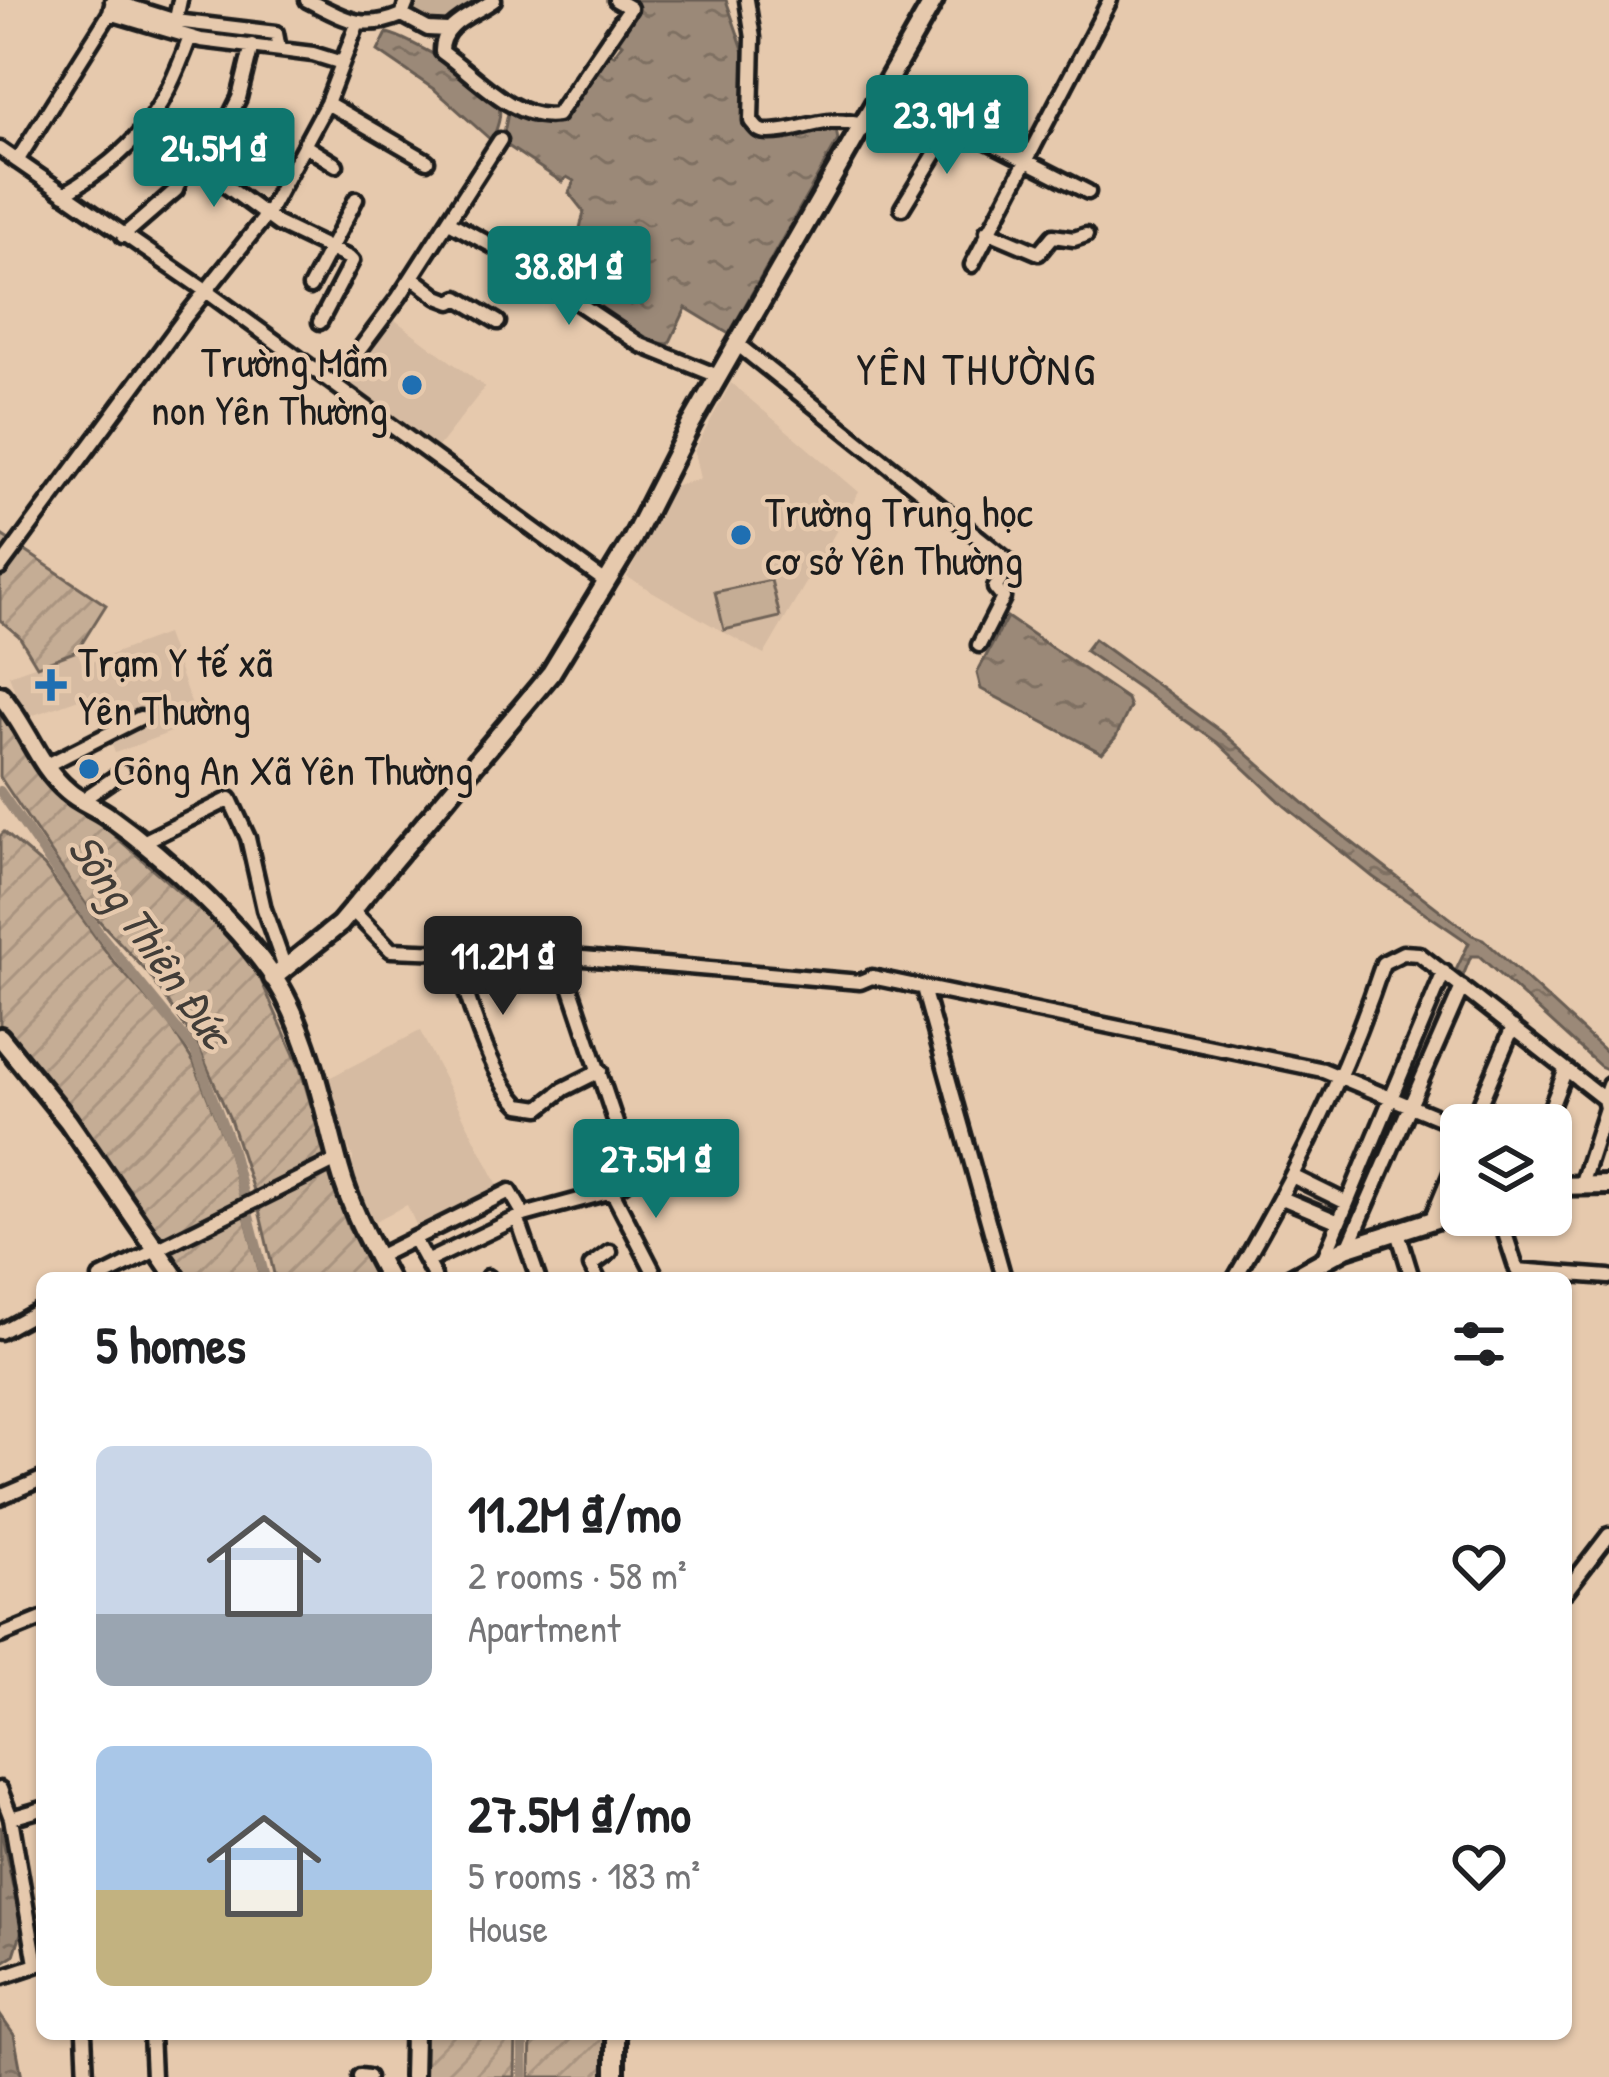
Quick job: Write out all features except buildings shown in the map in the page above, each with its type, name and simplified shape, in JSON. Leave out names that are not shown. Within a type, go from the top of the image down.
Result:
[{"type":"main road","points":[[279,973],[352,910],[551,673],[934,0]]},
{"type":"main road","points":[[0,695],[45,766],[68,792],[141,843],[279,973],[324,1100],[338,1160],[385,1272]]},
{"type":"main road","points":[[0,1037],[68,1120],[172,1272]]},
{"type":"main road","points":[[1572,1185],[1609,1186]]},
{"type":"main road","points":[[1302,1272],[1348,1248],[1440,1218]]},
{"type":"main road","points":[[413,2077],[414,2040]]},
{"type":"main road","points":[[615,2040],[615,2077]]},
{"type":"street","points":[[175,27],[180,0]]},
{"type":"street","points":[[307,0],[358,22],[380,26],[402,15],[408,0]]},
{"type":"street","points":[[494,0],[448,30],[441,41],[442,52],[534,116],[557,115],[630,8],[616,0]]},
{"type":"street","points":[[747,0],[752,38],[751,121],[755,126],[768,132],[836,120],[862,125]]},
{"type":"street","points":[[972,265],[1111,0]]},
{"type":"street","points":[[17,161],[111,6],[175,27],[276,33],[280,49]]},
{"type":"street","points":[[402,15],[428,29],[448,30]]},
{"type":"street","points":[[0,568],[266,216],[327,103],[358,22]]},
{"type":"street","points":[[175,27],[190,37],[342,63]]},
{"type":"street","points":[[64,194],[123,155],[148,128],[175,80],[190,37]]},
{"type":"street","points":[[230,118],[251,45]]},
{"type":"street","points":[[884,89],[1088,192]]},
{"type":"street","points":[[327,103],[427,160]]},
{"type":"street","points":[[902,208],[954,123]]},
{"type":"street","points":[[334,384],[412,277],[500,140]]},
{"type":"street","points":[[123,236],[176,190],[177,181],[207,144]]},
{"type":"street","points":[[304,146],[336,165]]},
{"type":"street","points":[[0,149],[206,291],[606,582]]},
{"type":"street","points":[[192,161],[266,216],[352,262],[320,322]]},
{"type":"street","points":[[310,287],[356,199]]},
{"type":"street","points":[[449,222],[493,246],[641,346],[718,376]]},
{"type":"street","points":[[987,231],[1039,253],[1053,236],[1074,239],[1086,235]]},
{"type":"street","points":[[412,277],[438,297],[451,302],[458,298],[498,322]]},
{"type":"street","points":[[736,344],[1012,564],[995,588],[1003,598],[979,645]]},
{"type":"street","points":[[45,766],[140,718]]},
{"type":"street","points":[[82,800],[122,772]]},
{"type":"street","points":[[141,843],[230,799],[248,838],[279,973]]},
{"type":"street","points":[[352,910],[392,950],[560,956],[860,982],[872,977],[1207,1044],[1341,1076],[1440,1118]]},
{"type":"street","points":[[455,951],[490,1053],[520,1105],[540,1108],[600,1071]]},
{"type":"street","points":[[1239,1272],[1282,1198],[1341,1076],[1383,964],[1412,951],[1567,1069],[1606,1092],[1606,1108],[1582,1185]]},
{"type":"street","points":[[428,1261],[521,1218],[612,1191],[634,1177],[560,956]]},
{"type":"street","points":[[1324,1258],[1444,972]]},
{"type":"street","points":[[1348,1248],[1462,987]]},
{"type":"street","points":[[923,988],[1002,1272]]},
{"type":"street","points":[[1481,1104],[1513,1027]]},
{"type":"street","points":[[1553,1104],[1567,1069]]},
{"type":"street","points":[[111,1272],[338,1160]]},
{"type":"street","points":[[1292,1176],[1347,1203]]},
{"type":"street","points":[[377,1257],[510,1191],[536,1272]]},
{"type":"street","points":[[612,1191],[654,1272]]},
{"type":"street","points":[[1282,1198],[1339,1222]]},
{"type":"street","points":[[1430,1221],[1440,1198]]},
{"type":"street","points":[[1398,1232],[1410,1272]]},
{"type":"street","points":[[1506,1236],[1517,1270],[1543,1272]]},
{"type":"street","points":[[414,1239],[432,1272]]},
{"type":"street","points":[[594,1272],[590,1266],[610,1252]]},
{"type":"street","points":[[1572,1274],[1609,1277]]},
{"type":"street","points":[[0,1332],[36,1312]]},
{"type":"street","points":[[0,1497],[36,1482]]},
{"type":"street","points":[[1572,1583],[1609,1535]]},
{"type":"street","points":[[0,1636],[36,1621]]},
{"type":"street","points":[[0,1789],[11,1818],[36,1947]]},
{"type":"street","points":[[11,1818],[36,1811]]},
{"type":"street","points":[[0,1977],[36,1964]]},
{"type":"street","points":[[84,2040],[86,2077]]},
{"type":"street","points":[[151,2040],[153,2077]]},
{"type":"shaded area","points":[[415,0],[481,0],[438,31],[412,10]]},
{"type":"shaded area","name":"Trường Mầm non Yên Thường","points":[[391,317],[485,387],[434,452],[338,382]]},
{"type":"shaded area","name":"Trường Trung học cơ sở Yên Thường","points":[[731,383],[859,492],[764,655],[627,577],[673,486],[700,479],[694,451]]},
{"type":"shaded area","points":[[0,534],[106,605],[77,651],[37,666],[19,636],[0,620]]},
{"type":"shaded area","points":[[771,580],[780,617],[724,630],[715,592]]},
{"type":"shaded area","points":[[166,634],[198,722],[115,753],[93,694],[25,718],[9,675],[77,651],[83,665]]},
{"type":"shaded area","points":[[0,706],[52,788],[107,829],[225,932],[260,978],[300,1068],[347,1225],[376,1272],[274,1272],[230,1119],[197,1044],[149,974],[91,912],[0,777]]},
{"type":"shaded area","points":[[4,832],[44,866],[113,961],[168,1022],[194,1063],[228,1149],[259,1272],[177,1272],[79,1124],[0,1028],[0,836]]},
{"type":"shaded area","points":[[420,1031],[500,1189],[416,1225],[407,1205],[369,1224],[353,1158],[338,1135],[323,1081]]},
{"type":"shaded area","points":[[423,2040],[516,2040],[515,2077],[420,2077]]},
{"type":"shaded area","points":[[531,2040],[607,2040],[606,2077],[530,2077]]},
{"type":"water","points":[[636,0],[726,0],[745,55],[746,121],[755,137],[773,138],[830,126],[836,130],[838,140],[729,334],[686,308],[669,344],[655,342],[613,322],[564,285],[582,250],[577,240],[584,212],[569,193],[574,181],[567,177],[562,182],[502,142],[509,109],[531,120],[558,118],[607,51],[614,55],[622,44],[616,39],[633,17]]},
{"type":"water","points":[[387,33],[448,63],[492,96],[500,113],[492,141],[435,90],[378,51]]},
{"type":"water","points":[[1007,617],[1127,699],[1130,707],[1116,737],[1102,753],[981,689],[977,673]]},
{"type":"water","points":[[1094,639],[1222,732],[1323,820],[1483,939],[1609,1055],[1609,1070],[1479,956],[1471,956],[1463,976],[1456,970],[1469,943],[1373,877],[1285,806],[1218,743],[1085,651]]},
{"type":"water","points":[[0,1826],[22,1930],[14,1955],[0,1964]]},
{"type":"water","points":[[0,2015],[14,2035],[22,2077],[0,2077]]},
{"type":"waterway","name":"Sông Thiên Đức","points":[[0,791],[100,934],[195,1051],[231,1147],[263,1272]]},
{"type":"waterway","name":"Sông Thiên Đức","points":[[523,2040],[523,2077]]},
{"type":"place","name":"Trường Mầm non Yên Thường","points":[[412,385]]},
{"type":"place","name":"Trường Trung học cơ sở Yên Thường","points":[[741,535]]},
{"type":"place","name":"Trạm Y tế xã Yên Thường","points":[[51,685]]},
{"type":"place","name":"Công An Xã Yên Thường","points":[[89,769]]},
{"type":"district","name":"YÊN THƯỜNG","points":[[977,368]]}]
